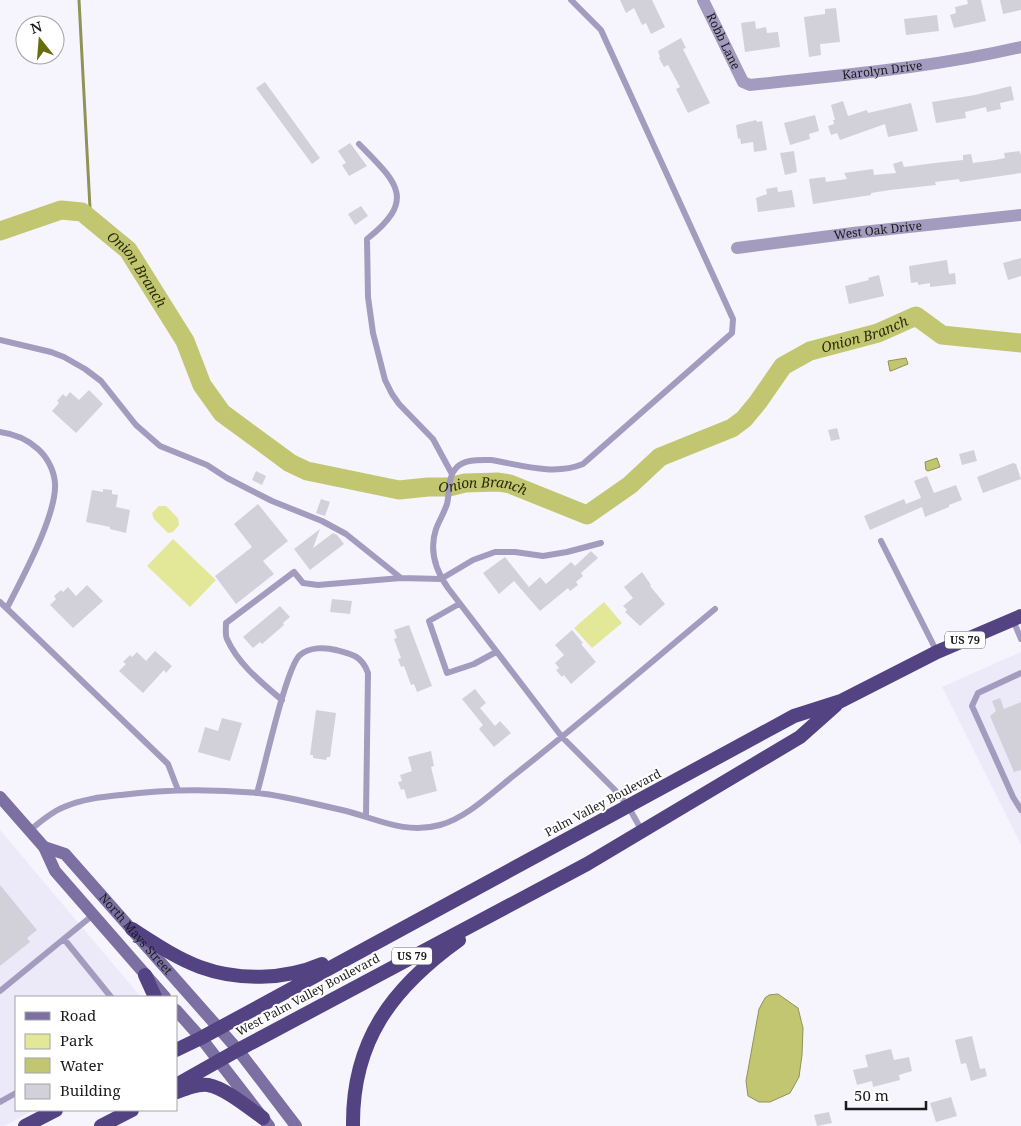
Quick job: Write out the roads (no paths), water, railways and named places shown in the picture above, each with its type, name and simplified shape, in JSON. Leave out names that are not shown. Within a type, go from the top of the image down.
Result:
[{"type":"highway","name":"Palm Valley Boulevard","points":[[382,938],[794,716],[841,701],[937,652],[1017,618]]},
{"type":"highway","name":"Palm Valley Boulevard","points":[[587,864],[800,738],[841,701]]},
{"type":"highway","name":"West Palm Valley Boulevard","points":[[178,1084],[587,864]]},
{"type":"highway","points":[[353,1126],[354,1100],[362,1064],[371,1038],[387,1007],[429,962],[504,907]]},
{"type":"highway","points":[[132,929],[176,956],[200,967],[225,974],[248,976],[272,976],[301,971],[382,938]]},
{"type":"highway","name":"West Palm Valley Boulevard","points":[[178,1049],[382,938]]},
{"type":"highway","points":[[145,975],[155,996]]},
{"type":"highway","points":[[178,1091],[200,1085],[216,1088],[266,1122]]},
{"type":"highway","points":[[25,1126],[50,1111]]},
{"type":"highway","points":[[101,1126],[130,1111]]},
{"type":"main road","name":"North Mays Street","points":[[3,805],[44,847],[55,871],[164,996]]},
{"type":"main road","name":"North Mays Street","points":[[44,847],[65,854],[238,1050],[296,1126]]},
{"type":"main road","points":[[178,1012],[201,1038],[266,1122]]},
{"type":"street","name":"Robb Lane","points":[[702,0],[743,82]]},
{"type":"street","name":"Karolyn Drive","points":[[743,82],[750,85],[914,66],[977,57],[1021,47]]},
{"type":"street","name":"West Oak Drive","points":[[736,248],[1021,215]]},
{"type":"lane","points":[[571,0],[601,30],[733,319],[732,333],[583,464],[571,469],[556,471],[491,460],[469,460],[458,466],[452,474],[447,503],[436,528],[433,544],[436,565],[441,579],[459,604],[562,737],[614,788],[628,806],[642,831]]},
{"type":"lane","points":[[359,144],[391,179],[397,196],[395,210],[382,226],[367,238],[368,297],[380,365],[392,394],[433,439],[452,474]]},
{"type":"lane","points":[[0,340],[51,352],[85,369],[101,381],[136,426],[160,446],[207,465],[227,478],[272,501],[322,521],[346,534],[401,578]]},
{"type":"lane","points":[[0,432],[21,437],[41,452],[50,465],[55,483],[52,508],[40,539],[7,608]]},
{"type":"lane","points":[[882,542],[937,652]]},
{"type":"lane","points":[[282,700],[253,674],[236,653],[226,637],[226,623],[294,572],[303,582],[318,585],[401,578],[441,579],[473,560],[495,552],[514,552],[543,556],[601,543]]},
{"type":"lane","points":[[0,602],[168,764],[178,790]]},
{"type":"lane","points":[[459,604],[429,621],[448,673],[474,664],[496,652]]},
{"type":"lane","points":[[29,831],[51,813],[71,804],[110,796],[178,790],[257,793],[366,816],[392,826],[411,829],[431,828],[451,822],[470,810],[562,737],[715,609]]},
{"type":"lane","points":[[1017,618],[1021,639]]},
{"type":"lane","points":[[257,793],[292,668],[300,655],[306,651],[331,649],[351,654],[363,661],[368,673],[366,816]]},
{"type":"lane","points":[[1021,673],[978,693],[972,706],[1013,797],[1021,810]]},
{"type":"lane","points":[[1013,797],[1021,794]]},
{"type":"lane","points":[[0,991],[93,915]]},
{"type":"lane","points":[[64,939],[110,996]]},
{"type":"lane","points":[[0,1102],[15,1094]]},
{"type":"water","points":[[906,358],[908,364],[890,371],[888,361]]},
{"type":"water","points":[[937,458],[940,467],[926,470],[925,462]]},
{"type":"water","points":[[778,994],[798,1008],[803,1028],[799,1077],[790,1093],[770,1102],[759,1102],[748,1096],[746,1081],[759,1009],[765,998],[769,995]]},
{"type":"waterway","points":[[79,0],[89,218]]},
{"type":"waterway","name":"Onion Branch","points":[[0,231],[61,210],[82,212],[128,250],[185,341],[202,385],[222,413],[290,463],[307,471],[399,490],[449,487],[465,483],[498,482],[510,484],[587,515],[630,485],[660,457],[732,428],[744,419],[758,402],[783,366],[810,351],[878,333],[916,316],[942,335],[1021,343]]}]
